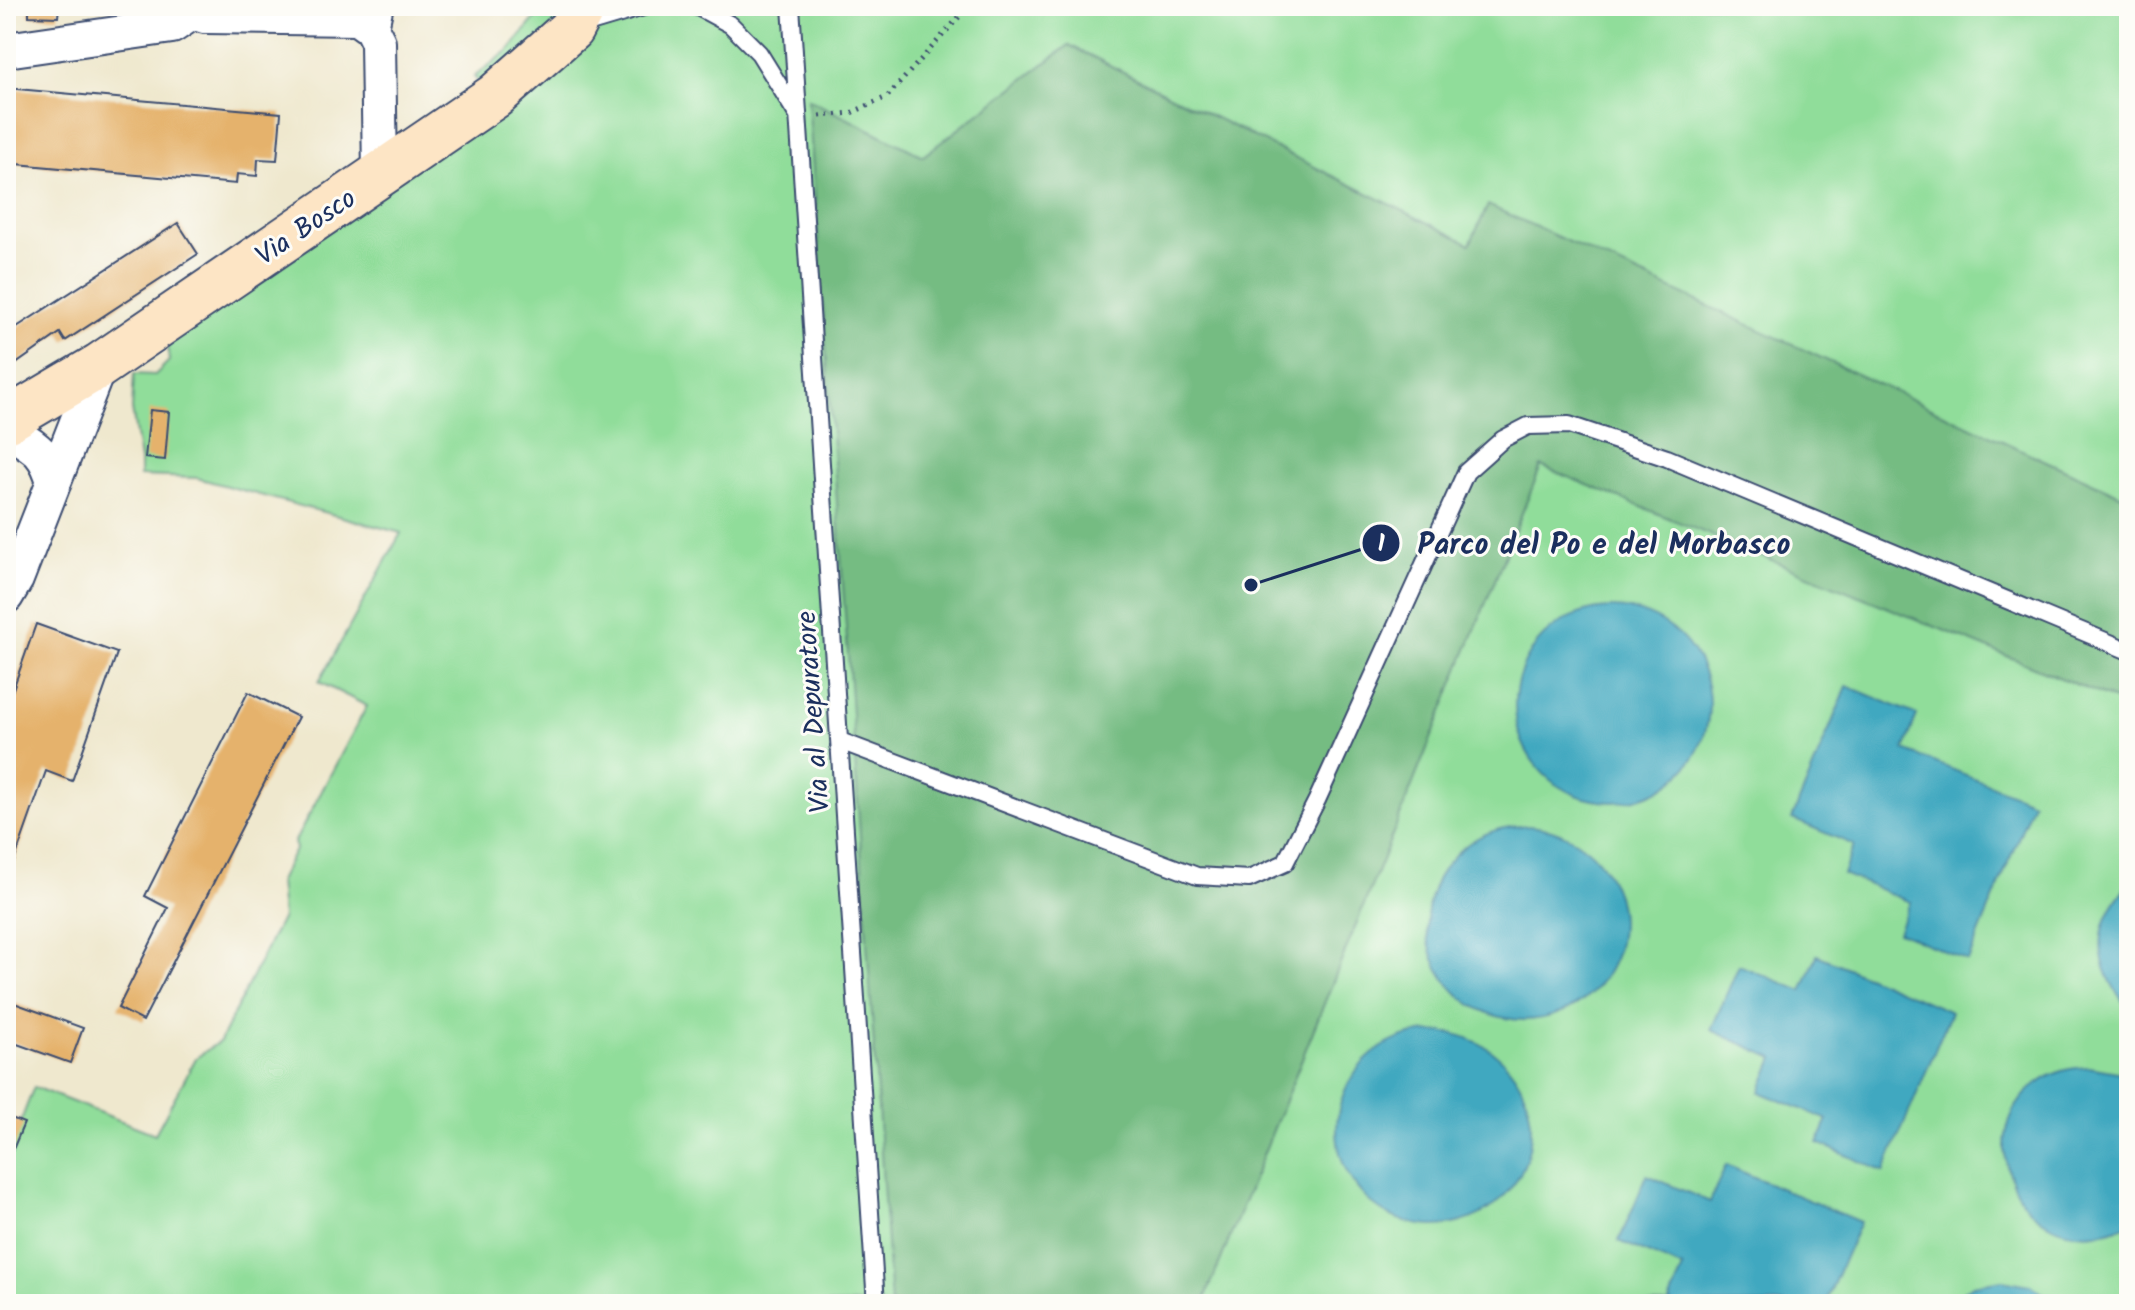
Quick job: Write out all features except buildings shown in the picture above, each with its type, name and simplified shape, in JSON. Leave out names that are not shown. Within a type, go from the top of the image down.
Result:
[{"type":"street","points":[[6,50],[172,26],[191,9],[205,16],[374,17],[378,42],[380,175]]},
{"type":"street","name":"Via Bosco","points":[[6,421],[99,366],[495,96],[577,18]]},
{"type":"street","points":[[6,596],[16,579],[99,366]]},
{"type":"street","points":[[6,429],[38,449],[48,460],[54,482]]},
{"type":"lane","points":[[577,18],[647,6]]},
{"type":"lane","name":"Via al Depuratore","points":[[696,6],[731,25],[759,53],[799,117]]},
{"type":"lane","name":"Via al Depuratore","points":[[791,6],[876,1304]]},
{"type":"lane","points":[[840,741],[1197,876],[1249,879],[1285,863],[1317,800],[1466,472],[1503,439],[1528,426],[1569,425],[1667,458],[2129,651]]},
{"type":"path","points":[[799,117],[851,113],[887,97],[969,6]]},
{"type":"green space","points":[[545,6],[2129,6],[2129,1304],[6,1304],[6,1159],[34,1087],[155,1134],[196,1058],[220,1041],[282,917],[279,881],[296,848],[294,843],[367,706],[319,682],[401,533],[197,478],[140,476],[132,409],[134,374],[155,375],[169,361],[167,342],[501,107],[474,77],[509,50]]},
{"type":"green space","points":[[1069,45],[1470,244],[1488,205],[2129,499],[2129,706],[1541,466],[1203,1304],[891,1304],[808,99],[923,156]]},
{"type":"water","points":[[1612,608],[1649,616],[1680,637],[1701,668],[1709,705],[1701,742],[1680,773],[1649,794],[1612,802],[1575,794],[1544,773],[1523,742],[1515,705],[1523,668],[1544,637],[1575,616]]},
{"type":"water","points":[[1847,686],[1917,715],[1904,750],[2033,802],[1968,961],[1898,932],[1910,902],[1843,874],[1854,845],[1792,819]]},
{"type":"water","points":[[1524,826],[1561,834],[1592,855],[1613,886],[1621,923],[1613,960],[1592,991],[1561,1012],[1524,1020],[1487,1012],[1456,991],[1435,960],[1427,923],[1435,886],[1456,855],[1487,834]]},
{"type":"water","points":[[2129,883],[2129,1009],[2108,977],[2101,946],[2108,915]]},
{"type":"water","points":[[1817,955],[1951,1012],[1884,1172],[1818,1143],[1828,1120],[1760,1092],[1774,1058],[1711,1030],[1739,965],[1802,991]]},
{"type":"water","points":[[1434,1032],[1471,1040],[1502,1061],[1523,1092],[1531,1129],[1523,1166],[1502,1197],[1471,1218],[1434,1226],[1397,1218],[1366,1197],[1345,1166],[1337,1129],[1345,1092],[1366,1061],[1397,1040]]},
{"type":"water","points":[[2089,1067],[2117,1072],[2129,1079],[2129,1224],[2089,1234],[2055,1227],[2029,1209],[2012,1182],[2005,1151],[2010,1120],[2027,1092],[2059,1072]]},
{"type":"water","points":[[1726,1165],[1860,1222],[1825,1304],[1673,1304],[1669,1302],[1683,1268],[1619,1241],[1647,1175],[1710,1202]]},
{"type":"water","points":[[2002,1280],[2030,1285],[2059,1304],[1944,1304],[1973,1285]]},
{"type":"place","name":"Parco del Po e del Morbasco","points":[[1251,585]]}]
